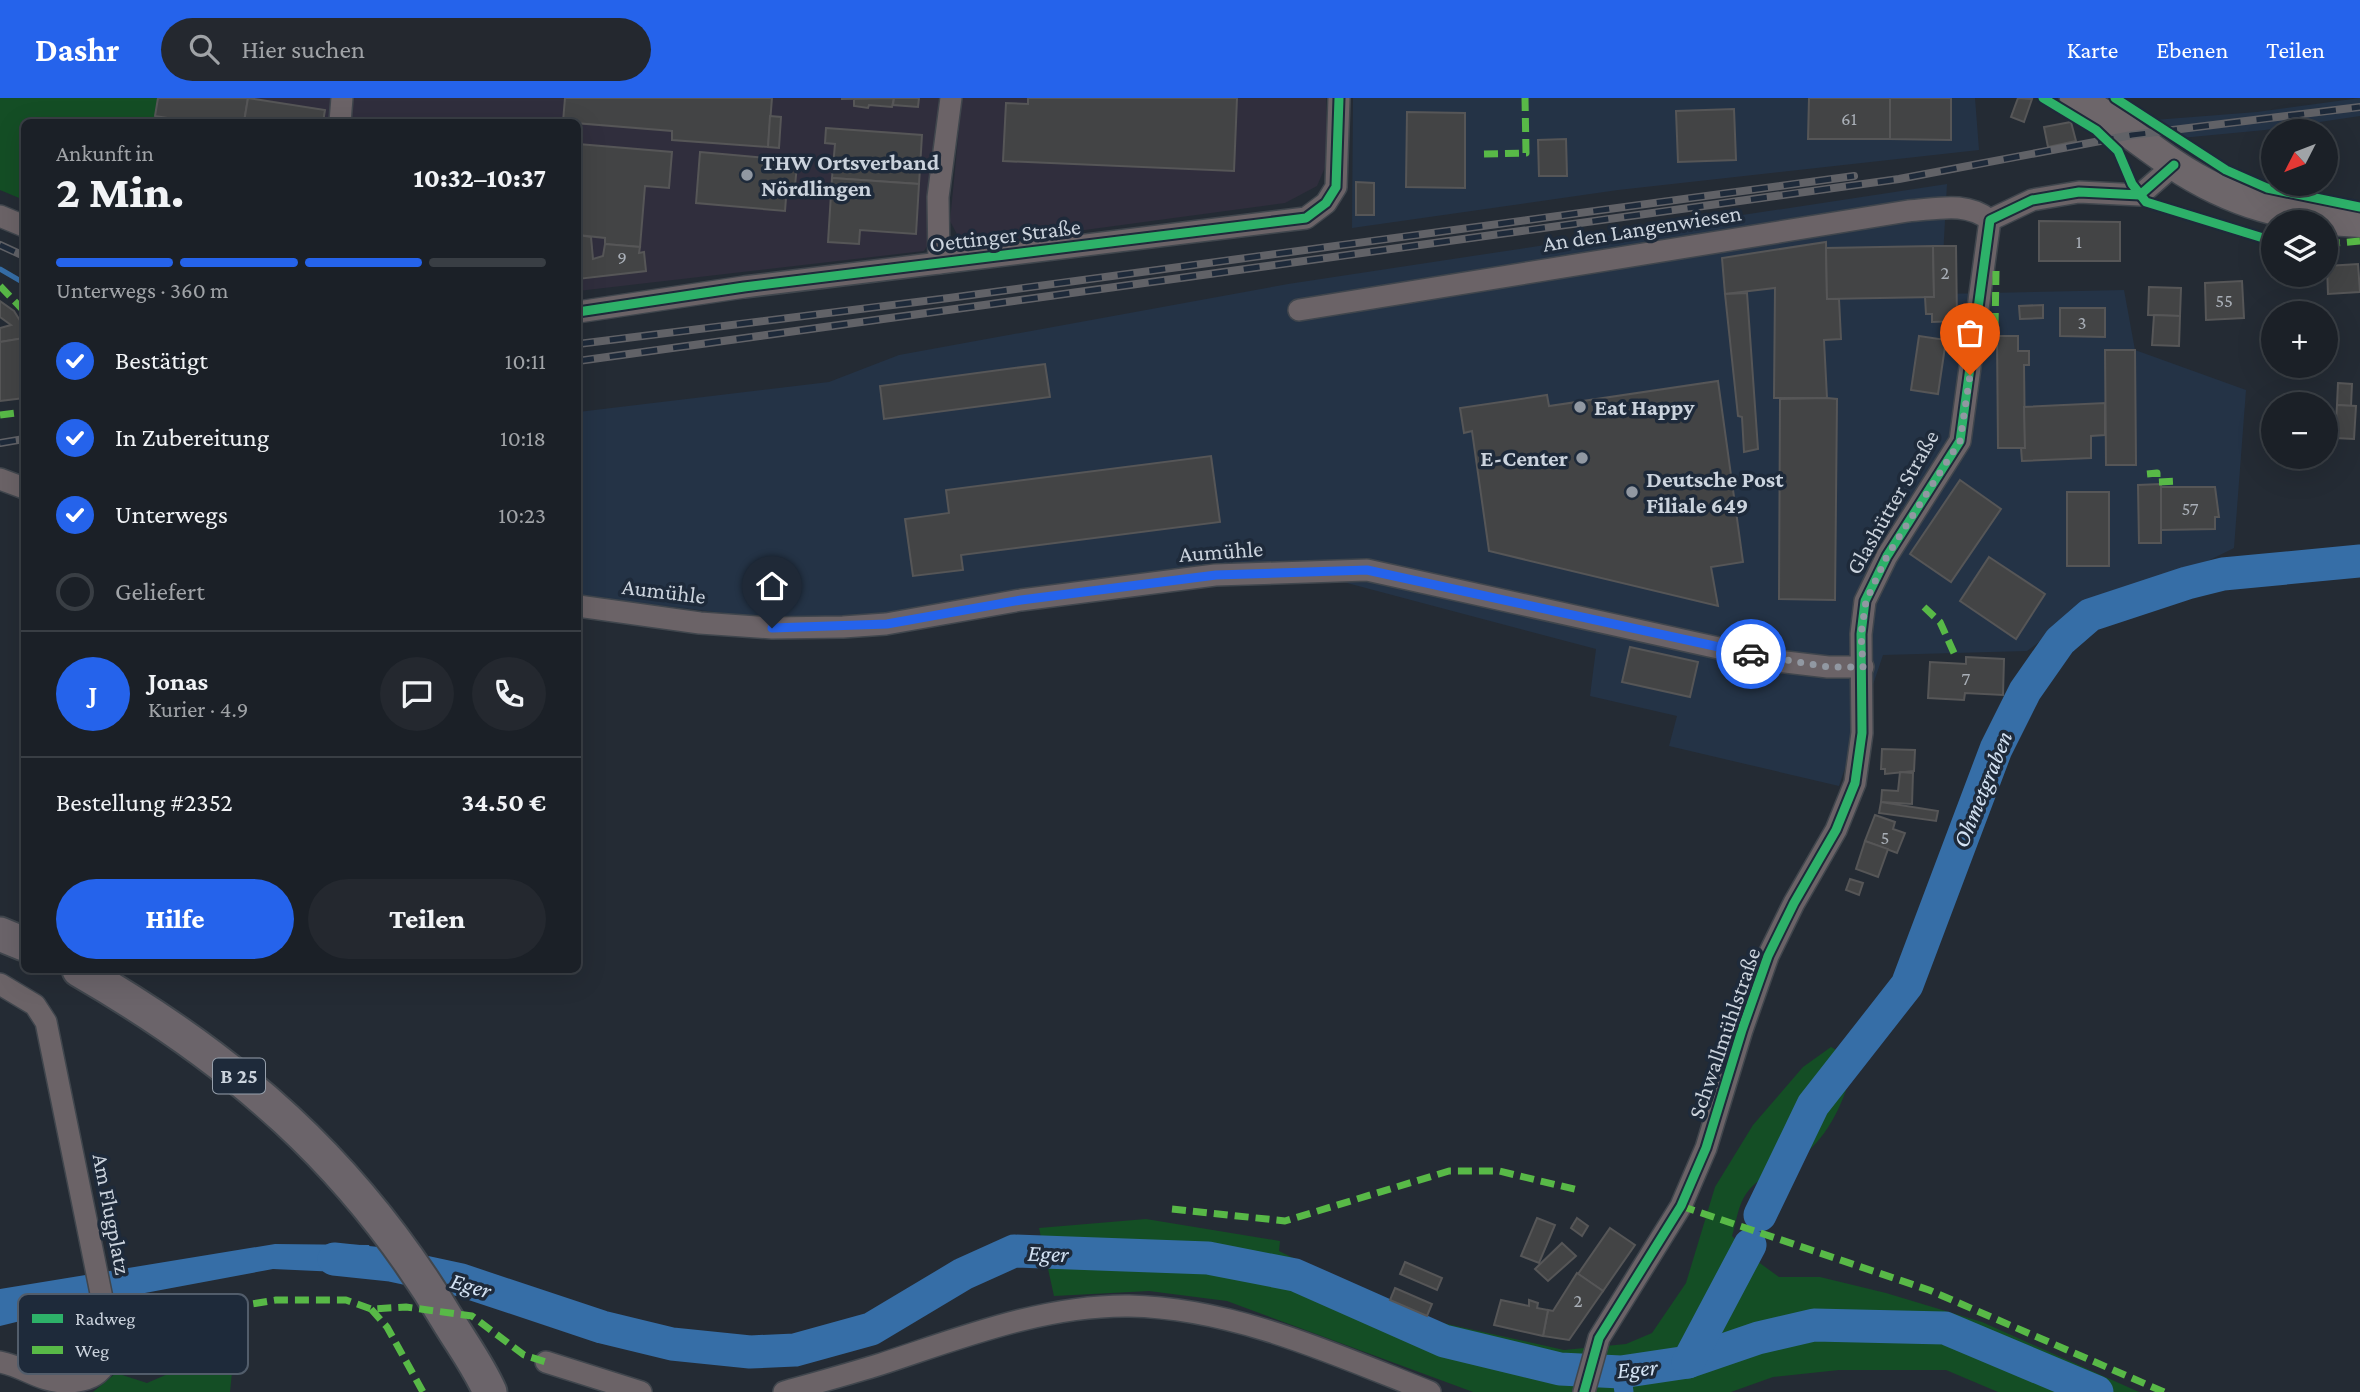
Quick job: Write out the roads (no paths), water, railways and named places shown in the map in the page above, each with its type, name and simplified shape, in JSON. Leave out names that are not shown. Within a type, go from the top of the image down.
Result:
[{"type":"main road","points":[[2075,98],[2174,166],[2249,205],[2287,215],[2360,222]]},
{"type":"main road","points":[[0,934],[21,943]]},
{"type":"main road","name":"B 25","points":[[84,973],[136,1002],[236,1073],[290,1120],[342,1174],[401,1247],[479,1367],[490,1392]]},
{"type":"street","points":[[340,119],[342,98]]},
{"type":"street","name":"Oettinger Straße","points":[[939,263],[938,197],[951,98]]},
{"type":"street","name":"Oettinger Straße","points":[[581,312],[744,287],[1306,218],[1326,203],[1336,187],[1339,98]]},
{"type":"street","points":[[1990,220],[2032,200],[2079,192],[2140,195],[2174,166]]},
{"type":"street","name":"An den Langenwiesen","points":[[1299,310],[1908,211],[1962,206],[1977,210],[1990,220]]},
{"type":"street","points":[[0,216],[21,225]]},
{"type":"street","name":"Glashütter Straße","points":[[1861,634],[1866,601],[1887,556],[1960,441],[1990,220]]},
{"type":"street","points":[[0,479],[21,487]]},
{"type":"street","name":"Aumühle","points":[[581,606],[699,623],[772,628],[843,627],[887,624],[1021,600],[1216,575],[1367,570],[1777,661],[1828,667],[1863,667]]},
{"type":"street","name":"Schwallmühlstraße","points":[[1584,1392],[1599,1338],[1681,1206],[1706,1148],[1768,956],[1794,903],[1836,830],[1855,783],[1862,733],[1861,634]]},
{"type":"street","name":"Am Flugplatz","points":[[0,984],[35,1005],[46,1022],[101,1294]]},
{"type":"street","points":[[784,1392],[980,1331],[1053,1314],[1129,1306],[1226,1318],[1321,1349],[1430,1392]]},
{"type":"street","points":[[546,1362],[641,1392]]},
{"type":"street","name":"Am Flugplatz","points":[[0,1363],[18,1366]]},
{"type":"street","name":"Am Flugplatz","points":[[36,1374],[46,1379],[73,1382],[96,1374]]},
{"type":"water","name":"Eger","points":[[275,1244],[369,1245],[382,1274],[273,1269],[139,1294],[18,1294],[18,1322],[0,1326],[0,1289]]},
{"type":"waterway","points":[[0,269],[21,281]]},
{"type":"waterway","name":"Ohmetgraben","points":[[1760,1215],[1813,1105],[1907,985],[1996,749],[2025,691],[2060,641],[2090,615],[2187,583],[2223,574],[2360,561]]},
{"type":"waterway","name":"Ohmetgraben","points":[[1688,1362],[1750,1245]]},
{"type":"waterway","name":"Eger","points":[[334,1259],[391,1265],[461,1280],[602,1327],[672,1344],[750,1352],[795,1350],[871,1329],[963,1274],[1014,1251],[1208,1258],[1295,1275],[1444,1341],[1560,1369],[1621,1372],[1688,1362],[1758,1338],[1814,1325],[1945,1328],[2097,1392]]},
{"type":"waterway","points":[[1621,1372],[1624,1392]]},
{"type":"railway","points":[[581,361],[1899,179],[2132,135],[2360,107]]},
{"type":"railway","points":[[581,344],[949,298],[1854,176]]},
{"type":"railway","points":[[0,245],[21,255]]},
{"type":"railway","points":[[0,443],[21,440]]},
{"type":"place","name":"THW Ortsverband Nördlingen","points":[[747,175]]},
{"type":"place","name":"Eat Happy","points":[[1580,407]]},
{"type":"place","name":"E-Center","points":[[1582,458]]},
{"type":"place","name":"Deutsche Post Filiale 649","points":[[1632,492]]}]
